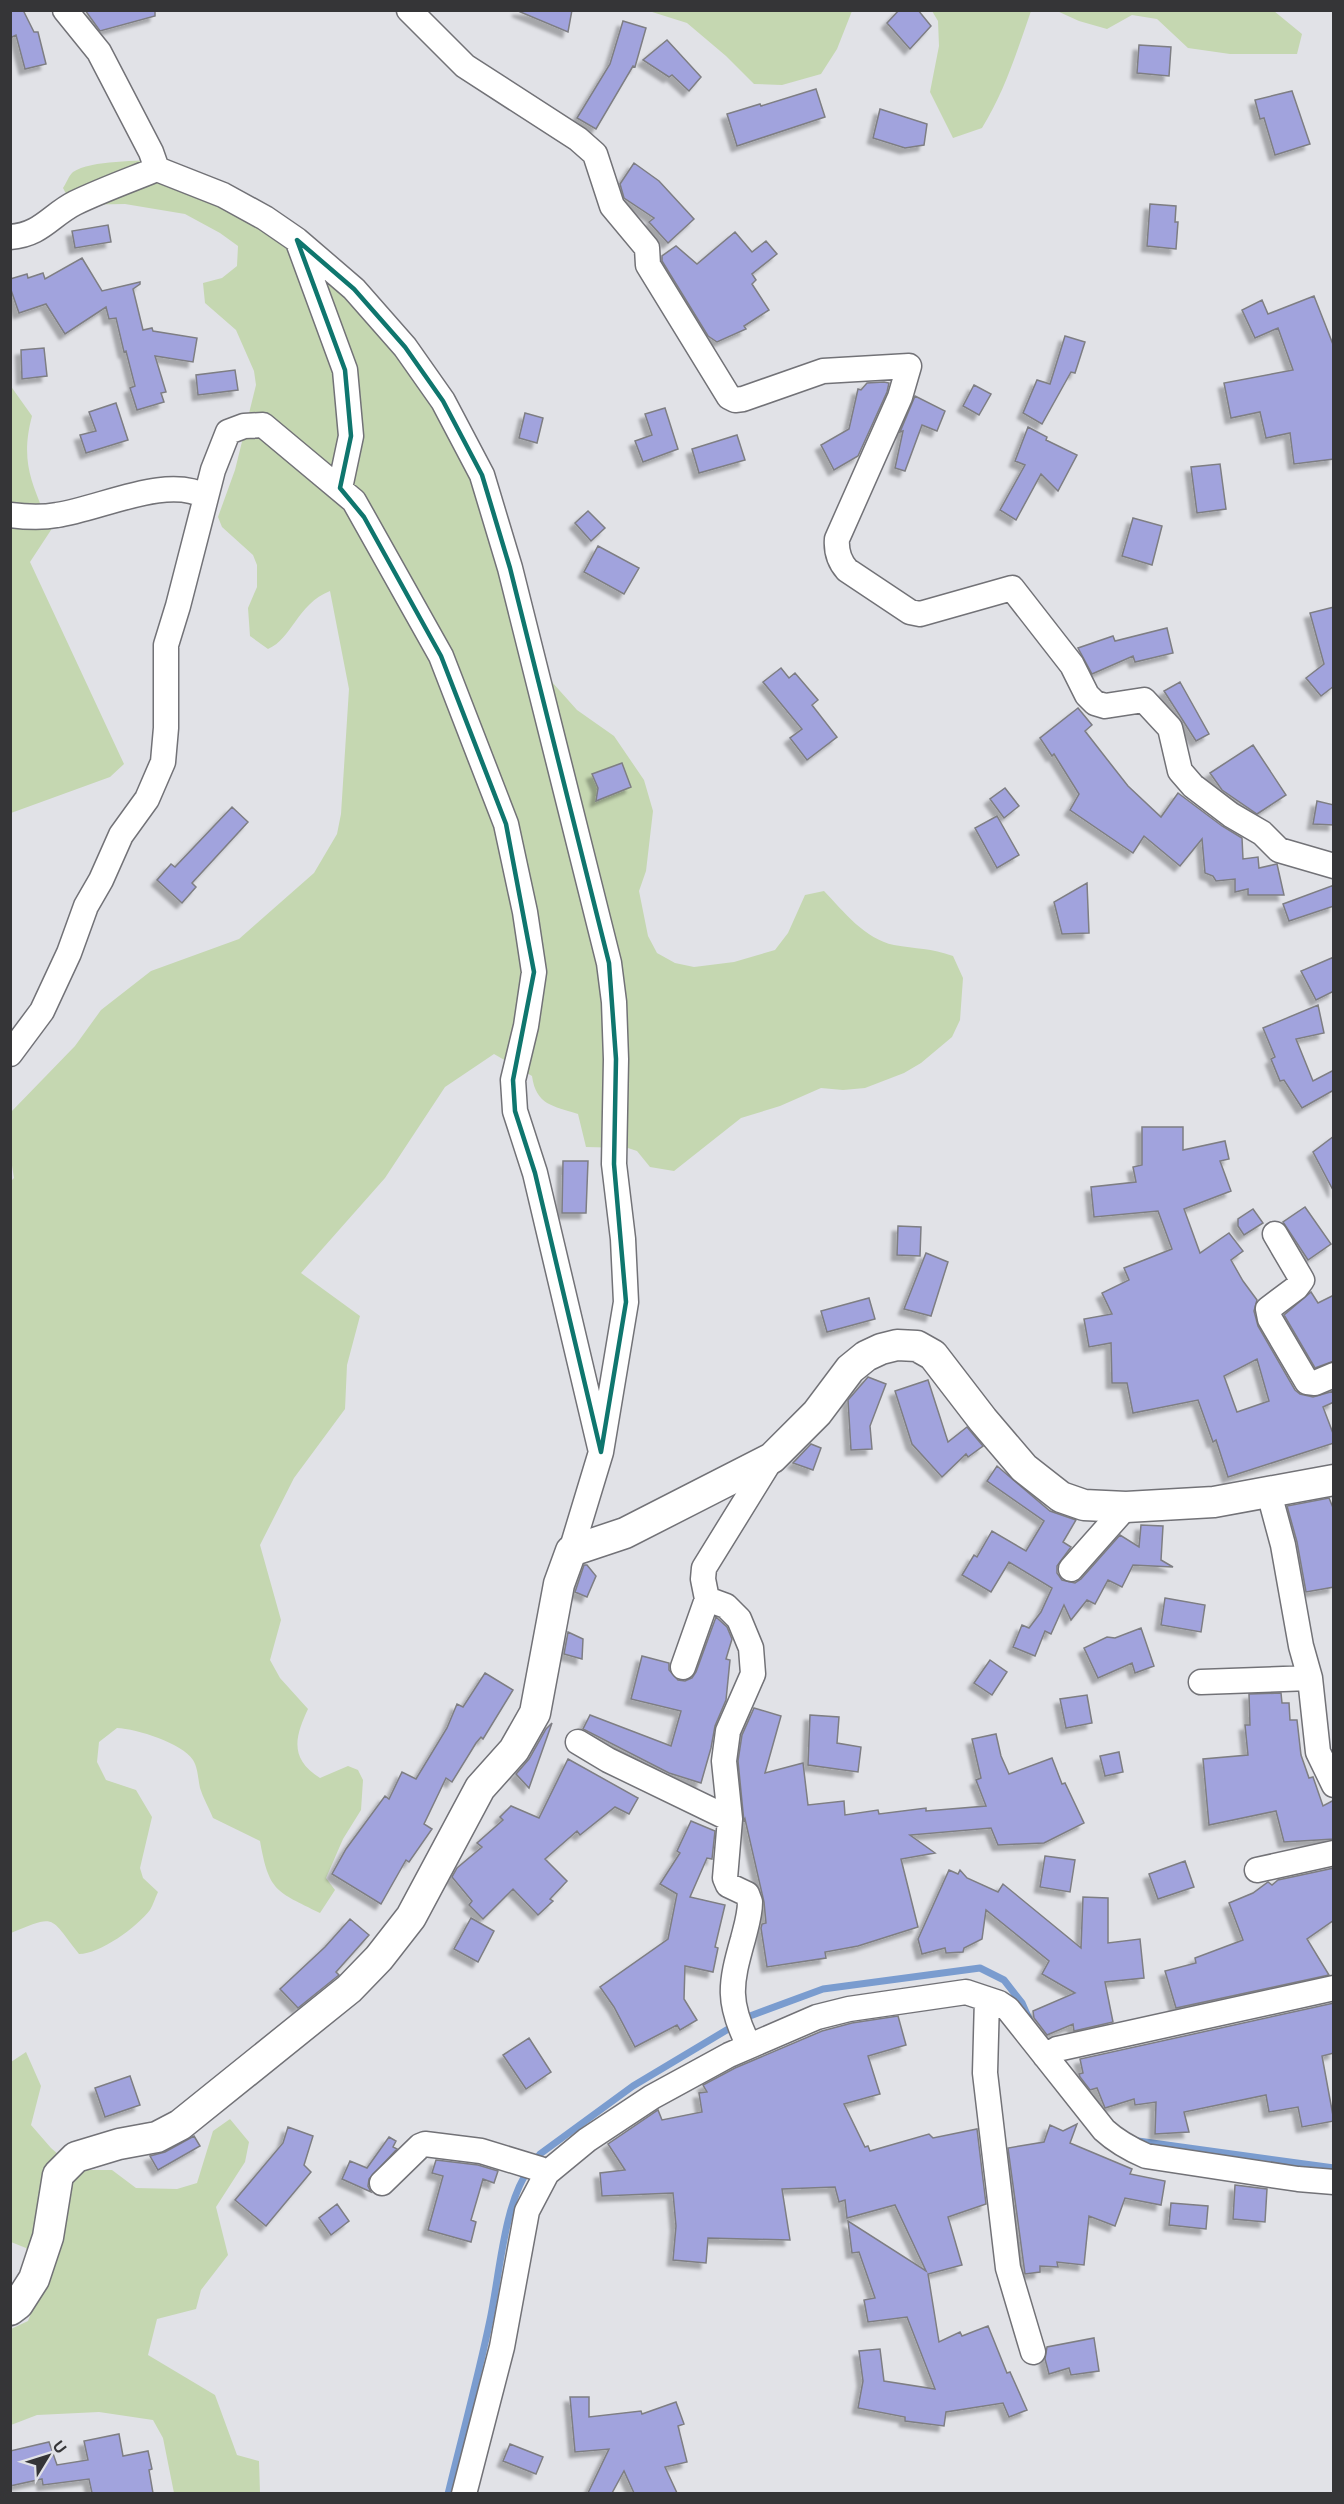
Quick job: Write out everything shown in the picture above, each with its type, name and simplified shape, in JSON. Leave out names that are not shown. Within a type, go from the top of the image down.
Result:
[{"type":"street","points":[[65,10],[99,52],[151,152],[157,169]]},
{"type":"street","points":[[409,10],[465,66],[578,139],[595,154],[612,206],[647,248],[648,265],[729,397],[735,400],[743,399],[823,371],[909,366],[900,397],[837,539],[836,549],[847,570],[910,612],[920,614],[1012,588],[1072,665],[1087,695],[1095,703],[1105,706],[1144,700],[1170,728],[1180,771],[1192,786],[1231,815],[1262,833],[1279,850],[1334,866]]},
{"type":"street","points":[[10,237],[25,236],[43,227],[72,205],[157,169],[223,195],[265,218],[297,240],[354,289],[405,347],[443,401],[482,475],[510,568],[609,963],[614,1002],[616,1059],[614,1164],[623,1239],[626,1302],[601,1452],[571,1551],[558,1584],[536,1713],[513,1750],[480,1788],[411,1917],[379,1958],[349,1989],[180,2125],[157,2137],[119,2144],[76,2157],[58,2175],[48,2237],[34,2279],[18,2304],[10,2310]]},
{"type":"street","points":[[297,240],[345,370],[351,436],[340,488]]},
{"type":"street","points":[[10,1054],[42,1011],[69,953],[86,906],[122,835],[147,799],[163,762],[166,645],[213,470],[228,432],[244,426],[263,425],[340,488],[359,509],[441,656],[506,824],[525,912],[534,972],[526,1026],[513,1080],[515,1111],[535,1173],[601,1452]]},
{"type":"street","points":[[10,515],[35,518],[59,515],[166,488],[196,490],[206,497]]},
{"type":"street","points":[[1275,1234],[1302,1280],[1296,1288],[1269,1309],[1270,1319],[1307,1382],[1315,1383],[1334,1375]]},
{"type":"street","points":[[683,1667],[707,1599],[703,1578],[704,1568],[772,1458],[818,1413],[850,1370],[866,1356],[881,1349],[897,1345],[917,1346],[933,1355],[983,1420],[1024,1468],[1061,1497],[1084,1505],[1126,1508],[1214,1502],[1334,1480]]},
{"type":"street","points":[[571,1551],[625,1533],[772,1458]]},
{"type":"street","points":[[1269,1493],[1283,1545],[1301,1646],[1310,1678],[1318,1752],[1334,1785]]},
{"type":"street","points":[[1071,1569],[1126,1508]]},
{"type":"street","points":[[707,1599],[726,1606],[739,1619],[751,1648],[753,1674],[728,1731],[724,1761],[730,1819],[725,1878],[728,1885],[747,1894],[750,1902],[731,1995],[743,2033]]},
{"type":"street","points":[[1201,1682],[1310,1678]]},
{"type":"street","points":[[578,1742],[608,1760],[730,1819]]},
{"type":"street","points":[[1257,1870],[1334,1853]]},
{"type":"street","points":[[1050,2053],[1334,1988]]},
{"type":"street","points":[[382,2183],[420,2146],[425,2144],[481,2151],[537,2168],[587,2140],[743,2033],[849,2009],[966,1992],[1008,2009],[1050,2053],[1104,2130],[1131,2149],[1146,2156],[1298,2179],[1334,2182]]},
{"type":"street","points":[[987,1999],[985,2073],[1008,2268],[1033,2352]]},
{"type":"street","points":[[464,2493],[502,2347],[537,2168]]},
{"type":"highlighted area","points":[[297,240],[354,289],[405,347],[443,401],[482,475],[510,568],[609,963],[616,1059],[614,1164],[626,1302],[601,1452],[535,1173],[515,1111],[513,1080],[534,972],[506,824],[441,656],[364,517],[340,488],[351,436],[345,370]]},
{"type":"green space","points":[[649,11],[852,11],[837,49],[821,74],[782,85],[754,84],[726,56],[687,23]]},
{"type":"green space","points":[[932,11],[1031,11],[1004,85],[982,128],[953,138],[930,92],[939,46],[938,21]]},
{"type":"green space","points":[[1057,11],[1274,11],[1302,34],[1297,54],[1230,54],[1188,48],[1157,19],[1132,15],[1107,29],[1079,21]]},
{"type":"green space","points":[[162,160],[263,210],[456,408],[543,672],[577,710],[614,736],[644,780],[653,811],[646,871],[639,891],[648,936],[657,953],[675,963],[694,967],[734,962],[775,950],[788,933],[805,895],[824,891],[864,931],[883,942],[953,956],[963,978],[960,1020],[952,1037],[921,1063],[904,1073],[865,1088],[843,1090],[821,1088],[780,1106],[741,1118],[674,1171],[650,1167],[637,1151],[628,1148],[586,1147],[578,1114],[547,1103],[537,1093],[532,1076],[494,1054],[445,1087],[385,1178],[301,1273],[360,1316],[347,1365],[345,1409],[294,1478],[260,1545],[281,1620],[270,1660],[280,1678],[308,1709],[298,1738],[299,1755],[303,1763],[320,1778],[348,1766],[358,1770],[363,1780],[361,1810],[343,1839],[326,1878],[335,1890],[320,1913],[284,1894],[271,1880],[260,1841],[213,1818],[200,1788],[195,1763],[187,1754],[158,1738],[117,1728],[99,1742],[97,1762],[106,1780],[136,1790],[152,1817],[140,1868],[143,1878],[158,1892],[150,1910],[127,1931],[97,1950],[79,1954],[51,1922],[37,1923],[11,1933],[10,1182],[14,1178],[10,1153],[11,1112],[75,1046],[101,1010],[151,971],[239,939],[314,873],[337,834],[341,814],[349,689],[330,591],[310,604],[283,638],[268,649],[250,636],[248,608],[257,587],[257,565],[253,555],[222,527],[218,517],[235,470],[256,385],[254,371],[236,330],[205,303],[203,283],[222,278],[237,266],[238,246],[220,233],[185,214],[125,204],[72,205],[63,188],[73,172],[91,165]]},
{"type":"green space","points":[[10,385],[32,416],[27,448],[30,475],[51,530],[30,562],[124,764],[110,777],[11,813]]},
{"type":"green space","points":[[26,2052],[41,2086],[31,2125],[51,2148],[76,2170],[112,2170],[136,2188],[177,2189],[197,2183],[213,2131],[230,2119],[249,2142],[245,2162],[216,2207],[228,2255],[201,2290],[196,2309],[157,2319],[148,2355],[215,2395],[237,2455],[259,2461],[260,2493],[174,2493],[163,2438],[153,2420],[99,2412],[37,2415],[11,2425],[11,2329],[28,2321],[45,2277],[26,2248],[11,2242],[11,2062]]},
{"type":"building","points":[[10,10],[23,10],[34,32],[38,32],[46,64],[25,69],[16,35],[10,38]]},
{"type":"building","points":[[85,10],[155,10],[155,16],[100,31]]},
{"type":"building","points":[[572,10],[568,32],[518,11]]},
{"type":"building","points":[[899,10],[918,10],[931,26],[910,49],[887,23]]},
{"type":"building","points":[[623,21],[646,28],[635,67],[633,66],[596,129],[577,118],[610,64]]},
{"type":"building","points":[[667,40],[701,77],[689,91],[672,75],[669,77],[643,60]]},
{"type":"building","points":[[1139,45],[1171,47],[1169,76],[1137,73]]},
{"type":"building","points":[[816,89],[825,117],[737,146],[727,114]]},
{"type":"building","points":[[1292,91],[1310,144],[1275,155],[1264,118],[1260,119],[1255,100]]},
{"type":"building","points":[[880,109],[927,124],[924,145],[905,148],[873,138]]},
{"type":"building","points":[[634,163],[659,181],[694,219],[668,243],[649,222],[654,218],[624,198],[620,184]]},
{"type":"building","points":[[1150,204],[1176,206],[1175,222],[1178,222],[1176,249],[1147,246]]},
{"type":"building","points":[[108,225],[111,242],[75,248],[72,231]]},
{"type":"building","points":[[735,232],[752,252],[766,241],[777,254],[752,274],[756,280],[752,284],[769,310],[744,326],[746,329],[717,342],[708,336],[662,261],[662,256],[676,246],[697,264]]},
{"type":"building","points":[[82,258],[102,291],[140,282],[133,289],[143,330],[152,328],[153,331],[197,338],[193,362],[155,356],[166,392],[161,393],[164,402],[137,410],[130,388],[135,386],[126,351],[124,352],[116,318],[109,319],[106,307],[65,334],[46,304],[19,313],[10,287],[10,279],[27,274],[28,278],[43,273],[45,279]]},
{"type":"building","points":[[1314,296],[1334,347],[1334,459],[1294,464],[1290,433],[1266,438],[1260,412],[1231,418],[1224,383],[1293,370],[1278,328],[1255,338],[1242,310],[1262,300],[1268,314]]},
{"type":"building","points":[[1065,336],[1085,342],[1075,373],[1071,372],[1042,424],[1023,413],[1037,380],[1050,384]]},
{"type":"building","points":[[44,348],[47,376],[22,379],[21,350]]},
{"type":"building","points":[[235,370],[238,390],[198,395],[196,375]]},
{"type":"building","points":[[867,383],[889,383],[887,392],[858,456],[834,470],[821,445],[849,429],[858,389],[861,390]]},
{"type":"building","points":[[974,385],[991,394],[979,415],[963,406]]},
{"type":"building","points":[[915,396],[945,411],[937,431],[922,425],[905,471],[895,468],[903,431],[900,432]]},
{"type":"building","points":[[116,403],[128,440],[86,453],[80,435],[96,431],[89,412]]},
{"type":"building","points":[[665,408],[678,449],[643,462],[635,441],[652,435],[645,414]]},
{"type":"building","points":[[525,413],[543,418],[537,443],[519,438]]},
{"type":"building","points":[[1028,427],[1047,437],[1046,440],[1077,455],[1058,491],[1041,474],[1016,520],[1000,510],[1025,465],[1015,461]]},
{"type":"building","points":[[737,435],[745,460],[699,473],[692,449]]},
{"type":"building","points":[[1220,464],[1226,509],[1197,513],[1191,467]]},
{"type":"building","points":[[588,511],[605,528],[591,541],[575,523]]},
{"type":"building","points":[[1133,518],[1162,526],[1152,565],[1122,556]]},
{"type":"building","points":[[598,546],[639,568],[624,594],[584,572]]},
{"type":"building","points":[[1334,607],[1334,686],[1321,696],[1306,678],[1324,664],[1310,613]]},
{"type":"building","points":[[1167,628],[1173,653],[1135,662],[1133,656],[1092,674],[1078,648],[1113,636],[1115,641]]},
{"type":"building","points":[[781,668],[789,678],[795,673],[818,700],[812,705],[837,737],[807,760],[790,738],[802,729],[763,682]]},
{"type":"building","points":[[1180,682],[1209,734],[1196,741],[1164,691]]},
{"type":"building","points":[[1078,708],[1092,725],[1085,731],[1128,786],[1161,817],[1178,793],[1242,838],[1243,859],[1258,857],[1259,868],[1277,864],[1284,895],[1248,895],[1248,889],[1235,892],[1235,879],[1216,881],[1213,876],[1205,873],[1202,839],[1180,866],[1144,836],[1133,853],[1070,810],[1079,794],[1054,754],[1052,756],[1040,738]]},
{"type":"building","points":[[1253,745],[1286,795],[1257,814],[1222,790],[1210,773]]},
{"type":"building","points":[[622,763],[631,787],[596,801],[598,788],[592,774]]},
{"type":"building","points":[[1005,788],[1019,806],[1004,818],[990,799]]},
{"type":"building","points":[[1317,801],[1334,805],[1334,825],[1313,824]]},
{"type":"building","points":[[232,807],[248,822],[192,883],[196,887],[182,903],[157,880],[171,864],[175,867]]},
{"type":"building","points":[[997,816],[1019,855],[997,868],[975,828]]},
{"type":"building","points":[[1087,883],[1089,933],[1062,934],[1054,902]]},
{"type":"building","points":[[1334,885],[1334,906],[1289,921],[1283,904]]},
{"type":"building","points":[[1334,957],[1334,991],[1316,1000],[1301,971]]},
{"type":"building","points":[[1318,1005],[1324,1033],[1296,1039],[1313,1081],[1334,1070],[1334,1090],[1302,1108],[1284,1080],[1280,1081],[1271,1059],[1275,1057],[1263,1028]]},
{"type":"building","points":[[1142,1127],[1183,1127],[1183,1150],[1225,1141],[1229,1159],[1220,1161],[1231,1191],[1184,1209],[1200,1253],[1229,1233],[1243,1251],[1231,1260],[1257,1300],[1254,1311],[1258,1326],[1295,1390],[1300,1394],[1313,1397],[1334,1391],[1334,1402],[1323,1407],[1334,1436],[1334,1443],[1228,1477],[1216,1440],[1213,1442],[1198,1400],[1133,1413],[1127,1383],[1112,1383],[1111,1343],[1089,1347],[1084,1319],[1112,1314],[1102,1293],[1129,1280],[1124,1268],[1172,1249],[1158,1211],[1094,1217],[1091,1187],[1136,1182],[1133,1167],[1142,1165]],"holes":[[[1257,1359],[1269,1401],[1237,1412],[1224,1376]]]},
{"type":"building","points":[[1334,1136],[1334,1192],[1313,1152]]},
{"type":"building","points":[[563,1161],[588,1161],[586,1213],[562,1213]]},
{"type":"building","points":[[1305,1207],[1331,1244],[1308,1260],[1283,1222]]},
{"type":"building","points":[[1253,1209],[1263,1223],[1244,1235],[1238,1226],[1238,1219]]},
{"type":"building","points":[[898,1226],[921,1227],[920,1256],[897,1255]]},
{"type":"building","points":[[926,1253],[948,1262],[931,1316],[904,1309]]},
{"type":"building","points":[[1311,1292],[1318,1303],[1334,1295],[1334,1361],[1315,1368],[1284,1315]]},
{"type":"building","points":[[869,1298],[875,1319],[827,1332],[821,1311]]},
{"type":"building","points":[[868,1377],[886,1384],[870,1426],[872,1449],[851,1450],[848,1400]]},
{"type":"building","points":[[928,1380],[948,1442],[967,1427],[983,1446],[968,1457],[966,1454],[942,1477],[912,1444],[895,1391]]},
{"type":"building","points":[[811,1444],[821,1448],[813,1470],[793,1463]]},
{"type":"building","points":[[997,1466],[1050,1511],[1076,1520],[1063,1542],[1071,1547],[1057,1566],[1057,1573],[1062,1580],[1075,1583],[1081,1579],[1120,1535],[1139,1547],[1141,1525],[1163,1526],[1161,1560],[1173,1567],[1133,1565],[1122,1587],[1108,1580],[1095,1604],[1087,1600],[1071,1620],[1064,1605],[1051,1634],[1045,1631],[1035,1656],[1013,1647],[1022,1625],[1029,1628],[1041,1612],[1052,1588],[1009,1562],[991,1592],[962,1575],[974,1555],[977,1557],[992,1531],[1026,1551],[1044,1521],[987,1481]]},
{"type":"building","points":[[1329,1498],[1334,1510],[1334,1587],[1306,1592],[1297,1542],[1287,1506]]},
{"type":"building","points":[[584,1565],[587,1565],[596,1576],[587,1597],[575,1592]]},
{"type":"building","points":[[1165,1598],[1205,1605],[1201,1632],[1161,1625]]},
{"type":"building","points":[[716,1617],[727,1627],[732,1639],[726,1659],[730,1660],[726,1700],[715,1726],[701,1783],[669,1773],[583,1729],[590,1715],[671,1746],[681,1711],[631,1699],[642,1656],[669,1663],[669,1670],[678,1680],[685,1681],[692,1678]]},
{"type":"building","points":[[1141,1628],[1154,1666],[1135,1673],[1132,1663],[1098,1678],[1084,1648],[1107,1637],[1115,1638]]},
{"type":"building","points":[[568,1632],[583,1639],[582,1659],[564,1654]]},
{"type":"building","points":[[990,1660],[1007,1672],[992,1695],[974,1683]]},
{"type":"building","points":[[485,1673],[513,1690],[483,1739],[481,1737],[476,1743],[452,1782],[446,1778],[424,1824],[432,1829],[409,1862],[406,1860],[381,1904],[332,1874],[346,1849],[385,1796],[389,1799],[402,1772],[416,1779],[447,1728],[457,1704],[463,1707]]},
{"type":"building","points":[[1281,1693],[1282,1703],[1289,1703],[1290,1720],[1297,1720],[1301,1755],[1309,1778],[1313,1777],[1323,1806],[1334,1800],[1334,1839],[1284,1842],[1276,1811],[1209,1825],[1203,1759],[1248,1755],[1245,1725],[1250,1725],[1249,1694]]},
{"type":"building","points":[[1087,1695],[1092,1723],[1066,1728],[1060,1699]]},
{"type":"building","points":[[754,1708],[781,1716],[765,1773],[803,1763],[808,1805],[844,1801],[845,1815],[878,1810],[879,1814],[926,1808],[926,1811],[986,1806],[976,1780],[981,1778],[972,1739],[996,1734],[1001,1756],[1009,1774],[1052,1758],[1062,1784],[1065,1783],[1084,1823],[1044,1843],[998,1845],[991,1828],[910,1835],[935,1853],[901,1859],[918,1927],[858,1946],[825,1952],[826,1958],[767,1967],[761,1928],[762,1924],[766,1923],[764,1902],[745,1819],[744,1822],[738,1761],[742,1735]]},
{"type":"building","points":[[810,1715],[839,1717],[837,1743],[861,1747],[858,1772],[808,1765]]},
{"type":"building","points":[[552,1723],[529,1788],[516,1774],[529,1759],[546,1729]]},
{"type":"building","points":[[1119,1752],[1123,1772],[1105,1776],[1100,1756]]},
{"type":"building","points":[[568,1759],[638,1798],[629,1814],[615,1807],[580,1835],[577,1831],[545,1859],[567,1881],[550,1899],[553,1901],[538,1915],[513,1889],[483,1919],[469,1905],[472,1901],[452,1877],[457,1868],[482,1847],[477,1843],[503,1820],[500,1817],[511,1806],[539,1818]]},
{"type":"building","points":[[691,1821],[715,1831],[712,1859],[707,1858],[690,1897],[725,1905],[715,1947],[718,1948],[713,1972],[685,1966],[684,1999],[697,2020],[680,2030],[677,2025],[635,2047],[614,2007],[600,1987],[668,1939],[677,1894],[660,1884],[680,1853],[677,1851]]},
{"type":"building","points":[[1045,1856],[1075,1860],[1070,1892],[1040,1887]]},
{"type":"building","points":[[1185,1861],[1194,1887],[1158,1899],[1149,1874]]},
{"type":"building","points":[[1334,1868],[1334,1920],[1307,1939],[1329,1975],[1176,2008],[1165,1971],[1196,1963],[1195,1958],[1243,1940],[1229,1903],[1253,1893],[1268,1882],[1272,1885],[1278,1880]]},
{"type":"building","points":[[949,1870],[958,1874],[960,1870],[967,1878],[998,1892],[1003,1884],[1081,1948],[1083,1897],[1108,1898],[1108,1943],[1140,1939],[1144,1978],[1105,1982],[1113,2022],[1074,2031],[1073,2024],[1047,2035],[1034,2018],[1033,2011],[1075,1993],[1042,1974],[1049,1961],[986,1910],[982,1939],[964,1948],[963,1952],[946,1953],[945,1948],[922,1954],[918,1939]]},
{"type":"building","points":[[471,1918],[494,1931],[478,1962],[454,1949]]},
{"type":"building","points":[[350,1919],[369,1935],[336,1972],[339,1975],[298,2008],[280,1989],[325,1947]]},
{"type":"building","points":[[1334,2003],[1334,2053],[1322,2056],[1334,2121],[1302,2127],[1298,2107],[1269,2112],[1266,2095],[1184,2112],[1189,2132],[1155,2134],[1156,2102],[1135,2105],[1134,2099],[1105,2108],[1097,2088],[1090,2090],[1079,2074],[1083,2073],[1080,2059]]},
{"type":"building","points":[[898,2016],[906,2045],[868,2056],[880,2094],[844,2104],[865,2147],[868,2146],[870,2151],[929,2134],[933,2138],[977,2129],[986,2204],[948,2217],[962,2265],[928,2274],[939,2342],[960,2332],[962,2336],[988,2326],[1007,2373],[1010,2372],[1027,2410],[1009,2417],[1003,2403],[946,2412],[944,2426],[905,2421],[905,2417],[858,2408],[863,2381],[859,2351],[880,2349],[884,2381],[935,2389],[907,2317],[868,2322],[864,2300],[875,2298],[859,2252],[852,2253],[848,2221],[926,2271],[895,2205],[847,2218],[845,2200],[839,2202],[835,2187],[782,2189],[790,2240],[708,2238],[706,2263],[673,2260],[676,2226],[673,2193],[602,2196],[600,2173],[625,2170],[608,2144],[658,2110],[662,2120],[702,2112],[699,2093],[707,2092],[703,2085],[735,2068],[822,2031],[852,2023]]},
{"type":"building","points":[[529,2038],[551,2072],[526,2089],[503,2055]]},
{"type":"building","points":[[130,2076],[140,2105],[105,2117],[95,2088]]},
{"type":"building","points":[[1077,2124],[1070,2143],[1132,2169],[1130,2174],[1165,2181],[1161,2205],[1125,2198],[1115,2226],[1089,2216],[1084,2265],[1057,2262],[1058,2267],[1040,2266],[1040,2272],[1025,2274],[1008,2148],[1044,2142],[1050,2125],[1063,2131]]},
{"type":"building","points":[[288,2127],[313,2136],[304,2165],[311,2172],[266,2226],[235,2200],[283,2143]]},
{"type":"building","points":[[194,2136],[200,2146],[158,2170],[150,2156],[165,2152]]},
{"type":"building","points":[[389,2137],[396,2141],[393,2147],[397,2149],[369,2179],[368,2186],[371,2192],[342,2179],[350,2161],[367,2168]]},
{"type":"building","points":[[436,2160],[478,2165],[498,2171],[494,2183],[483,2179],[471,2220],[476,2222],[471,2242],[428,2230],[443,2176],[432,2173]]},
{"type":"building","points":[[1235,2185],[1267,2189],[1265,2222],[1233,2219]]},
{"type":"building","points":[[1171,2203],[1208,2206],[1206,2229],[1169,2225]]},
{"type":"building","points":[[337,2204],[349,2221],[331,2235],[319,2218]]},
{"type":"building","points":[[1094,2338],[1099,2371],[1071,2375],[1069,2368],[1049,2374],[1045,2359],[1047,2347]]},
{"type":"building","points":[[570,2397],[589,2397],[589,2417],[641,2411],[642,2414],[676,2402],[684,2424],[678,2426],[687,2462],[665,2467],[677,2493],[634,2493],[624,2471],[612,2493],[588,2493],[609,2449],[575,2452]]},
{"type":"building","points":[[119,2434],[123,2456],[148,2451],[152,2469],[149,2470],[153,2493],[92,2493],[89,2479],[43,2485],[42,2479],[10,2486],[10,2451],[49,2442],[57,2465],[88,2460],[84,2441]]},
{"type":"building","points":[[510,2444],[543,2457],[536,2474],[503,2461]]},
{"type":"waterway","points":[[534,2162],[540,2154],[633,2086],[750,2016],[823,1989],[980,1968],[1004,1980],[1022,2003],[1029,2019]]},
{"type":"waterway","points":[[1138,2141],[1334,2168]]},
{"type":"waterway","points":[[448,2494],[485,2342],[508,2222],[513,2202],[528,2171]]}]
